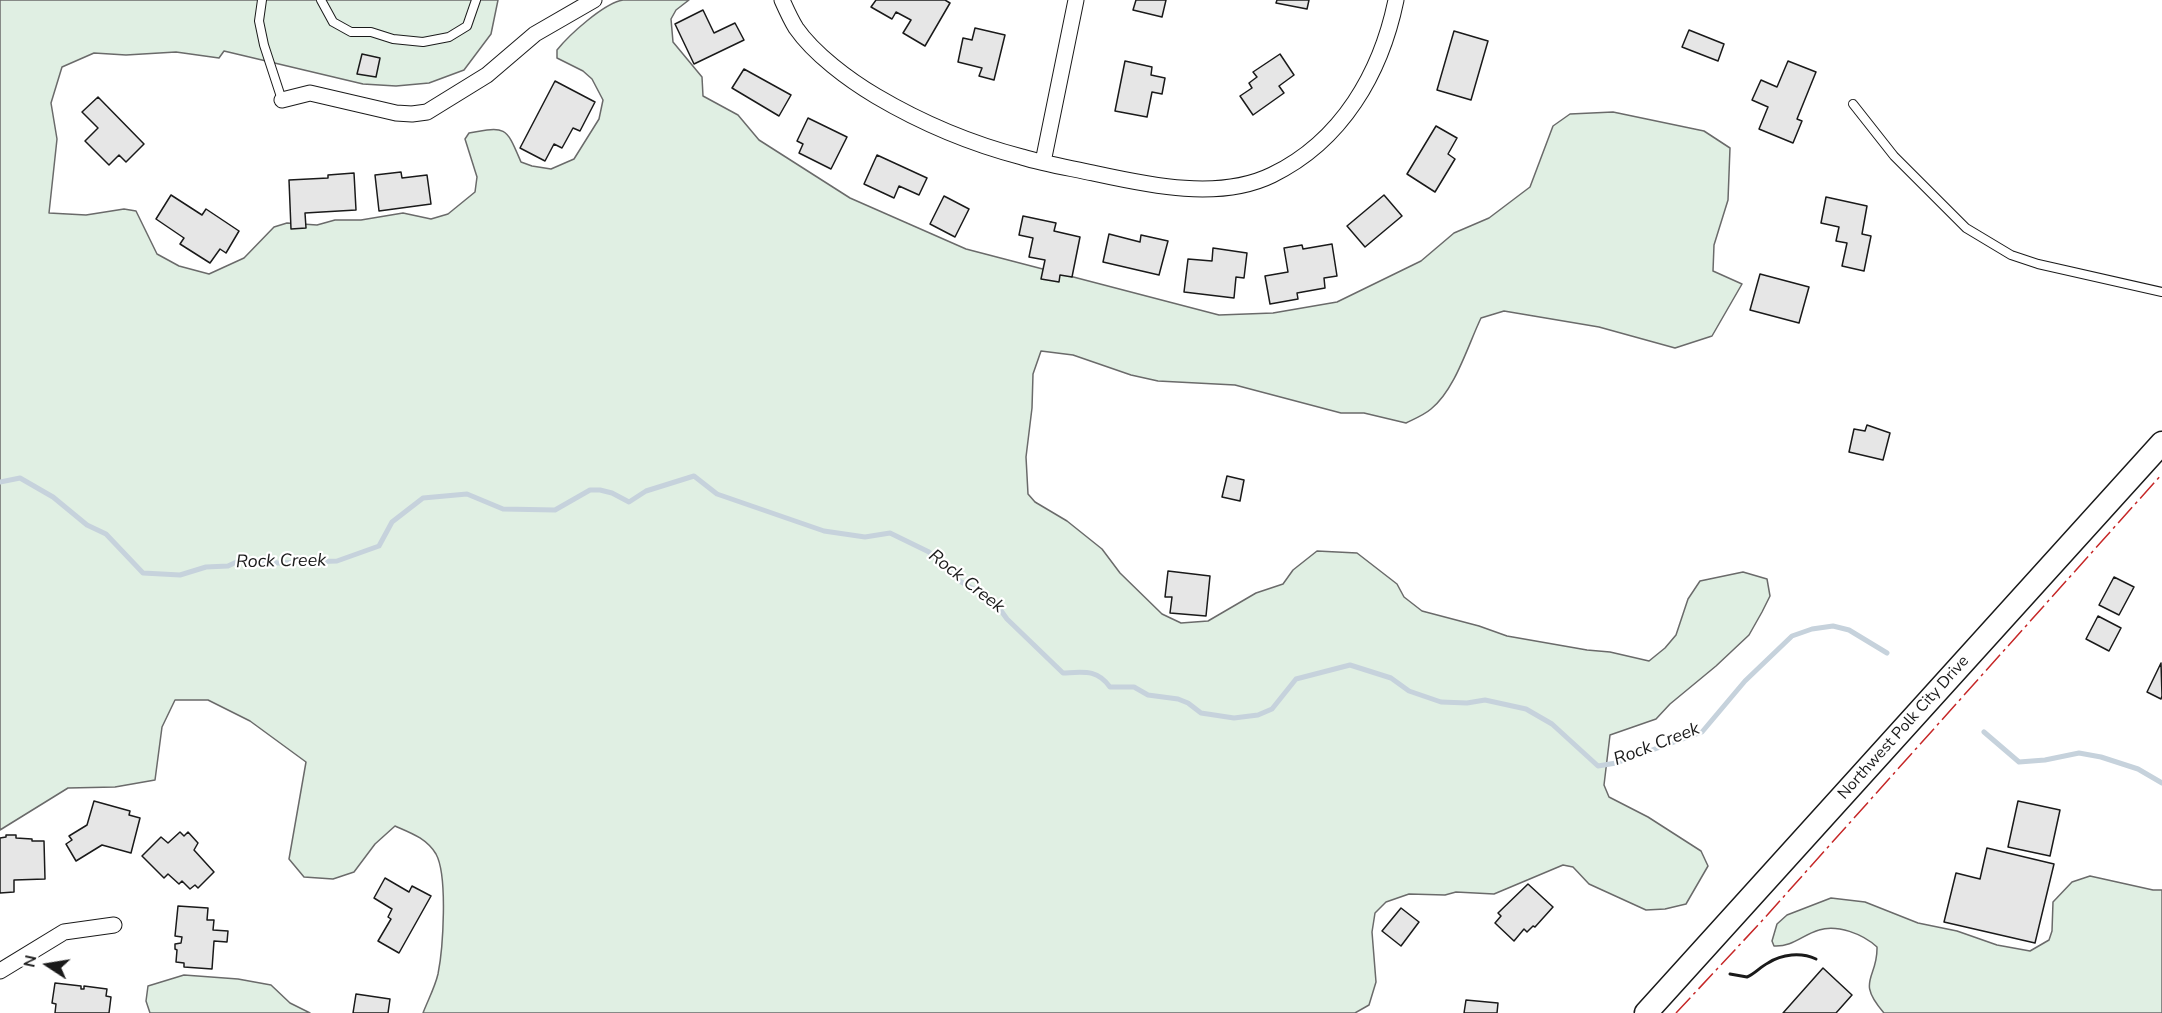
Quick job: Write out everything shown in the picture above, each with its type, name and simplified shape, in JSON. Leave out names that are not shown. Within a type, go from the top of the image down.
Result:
[{"type":"street","points":[[282,100],[310,93],[396,113],[427,112],[487,75],[535,34],[594,0]]},
{"type":"street","points":[[782,0],[797,29],[819,53],[844,74],[876,96],[933,125],[993,148],[1043,162],[1166,187],[1202,189],[1233,186],[1271,176],[1302,157],[1331,134],[1355,103],[1377,65],[1390,31],[1396,0]]},
{"type":"street","points":[[1043,162],[1076,0]]},
{"type":"street","name":"Northwest Polk City Drive","points":[[1646,1013],[2162,443]]},
{"type":"street","points":[[0,971],[64,932],[114,925]]},
{"type":"lane","points":[[262,0],[259,21],[264,45],[282,100]]},
{"type":"lane","points":[[321,0],[333,22],[351,32],[372,32],[393,39],[423,42],[449,37],[467,26],[476,0]]},
{"type":"lane","points":[[1853,104],[1894,156],[1965,228],[2011,255],[2038,264],[2162,292]]},
{"type":"green space","points":[[0,0],[498,0],[491,34],[464,70],[429,83],[396,86],[363,84],[224,51],[219,58],[176,52],[126,55],[94,53],[62,67],[51,103],[57,139],[49,213],[86,215],[124,209],[136,211],[157,254],[179,266],[209,274],[244,258],[274,227],[287,223],[317,225],[335,220],[361,220],[403,213],[431,219],[448,214],[475,192],[477,177],[465,139],[469,133],[491,130],[504,132],[512,142],[521,162],[532,166],[551,169],[574,159],[599,119],[603,100],[592,79],[583,71],[557,58],[557,50],[578,28],[597,13],[623,0],[689,0],[676,10],[671,19],[673,42],[702,77],[703,96],[738,115],[759,140],[850,198],[966,249],[1219,315],[1273,313],[1337,302],[1421,261],[1454,233],[1489,218],[1530,187],[1553,126],[1570,114],[1613,112],[1704,131],[1730,148],[1728,200],[1714,245],[1713,271],[1742,284],[1712,336],[1675,348],[1599,327],[1504,311],[1481,318],[1454,379],[1440,401],[1422,415],[1406,423],[1364,413],[1341,413],[1235,385],[1158,381],[1131,375],[1073,355],[1041,351],[1033,374],[1032,408],[1026,457],[1028,494],[1035,502],[1067,521],[1102,549],[1120,573],[1162,614],[1181,623],[1208,621],[1256,593],[1283,584],[1293,570],[1317,551],[1357,553],[1397,584],[1404,597],[1422,611],[1507,636],[1610,652],[1649,661],[1676,635],[1688,599],[1700,581],[1743,572],[1767,579],[1770,596],[1749,635],[1656,719],[1610,735],[1604,785],[1609,797],[1648,817],[1701,851],[1708,866],[1686,904],[1665,909],[1646,910],[1589,884],[1573,867],[1563,865],[1494,894],[1456,892],[1445,895],[1409,894],[1386,902],[1375,913],[1372,932],[1376,982],[1369,1005],[1355,1013],[423,1013],[437,979],[443,913],[440,864],[432,848],[423,840],[395,826],[375,844],[354,872],[333,879],[304,877],[289,859],[306,762],[250,721],[208,700],[175,700],[162,727],[155,780],[115,787],[68,788],[0,830]]},
{"type":"green space","points":[[2090,876],[2162,890],[2162,1013],[1884,1013],[1875,1002],[1869,986],[1877,947],[1871,942],[1857,934],[1834,928],[1813,932],[1787,945],[1774,946],[1772,941],[1777,924],[1787,915],[1831,898],[1865,902],[1918,923],[1957,931],[1997,945],[2030,951],[2049,940],[2052,931],[2053,902],[2072,882]]},
{"type":"green space","points":[[184,975],[238,979],[271,985],[290,1003],[310,1013],[150,1013],[146,1001],[148,986]]},
{"type":"building","points":[[876,0],[945,0],[950,3],[925,46],[903,33],[911,20],[896,12],[892,19],[871,7]]},
{"type":"building","points":[[1136,0],[1166,0],[1162,17],[1133,10]]},
{"type":"building","points":[[1277,0],[1309,0],[1307,9],[1276,3]]},
{"type":"building","points":[[703,10],[714,33],[735,23],[744,40],[694,64],[675,24]]},
{"type":"building","points":[[975,28],[1005,35],[994,80],[979,76],[982,68],[958,62],[963,38],[972,40]]},
{"type":"building","points":[[1689,30],[1724,44],[1718,61],[1682,47]]},
{"type":"building","points":[[1454,31],[1488,41],[1471,100],[1437,90]]},
{"type":"building","points":[[362,54],[380,58],[376,77],[357,74]]},
{"type":"building","points":[[1280,54],[1294,75],[1279,86],[1284,93],[1253,115],[1240,96],[1252,88],[1249,83],[1257,77],[1253,72]]},
{"type":"building","points":[[1125,61],[1152,67],[1151,75],[1165,78],[1162,94],[1152,92],[1147,117],[1115,111]]},
{"type":"building","points":[[1788,61],[1816,72],[1797,119],[1802,121],[1793,143],[1759,129],[1768,107],[1752,100],[1761,80],[1777,87]]},
{"type":"building","points":[[744,69],[791,95],[779,116],[732,88]]},
{"type":"building","points":[[555,81],[595,102],[580,131],[573,128],[562,148],[554,144],[545,161],[520,148]]},
{"type":"building","points":[[98,97],[144,144],[126,162],[119,155],[109,165],[85,141],[98,128],[82,112]]},
{"type":"building","points":[[808,118],[847,137],[831,169],[799,153],[803,144],[797,141]]},
{"type":"building","points":[[1436,126],[1457,138],[1448,154],[1455,159],[1435,192],[1407,174]]},
{"type":"building","points":[[877,155],[927,178],[919,195],[899,186],[894,198],[864,184]]},
{"type":"building","points":[[401,172],[402,178],[427,175],[431,204],[379,211],[375,175]]},
{"type":"building","points":[[354,173],[356,210],[305,213],[306,228],[291,229],[289,180],[328,178],[328,175]]},
{"type":"building","points":[[171,195],[202,215],[206,209],[239,231],[226,253],[220,249],[210,263],[180,244],[184,238],[156,219]]},
{"type":"building","points":[[1384,195],[1402,216],[1365,247],[1347,226]]},
{"type":"building","points":[[944,196],[969,209],[955,237],[930,224]]},
{"type":"building","points":[[1826,197],[1867,206],[1862,234],[1871,236],[1864,271],[1842,266],[1847,243],[1836,241],[1839,227],[1821,223]]},
{"type":"building","points":[[1023,216],[1056,223],[1054,231],[1080,237],[1072,277],[1060,275],[1059,282],[1041,279],[1045,260],[1029,257],[1033,238],[1019,235]]},
{"type":"building","points":[[1109,234],[1140,242],[1141,235],[1168,241],[1159,275],[1103,262]]},
{"type":"building","points":[[1332,244],[1337,276],[1324,278],[1325,288],[1297,293],[1298,299],[1270,304],[1265,276],[1288,272],[1284,248],[1302,245],[1303,249]]},
{"type":"building","points":[[1213,248],[1247,253],[1244,278],[1236,277],[1234,298],[1184,292],[1188,259],[1212,261]]},
{"type":"building","points":[[1760,274],[1809,287],[1799,323],[1750,310]]},
{"type":"building","points":[[1867,425],[1890,433],[1883,460],[1849,452],[1854,429],[1865,431]]},
{"type":"building","points":[[1227,476],[1244,480],[1240,501],[1222,497]]},
{"type":"building","points":[[1168,571],[1210,576],[1206,616],[1170,613],[1172,597],[1165,597]]},
{"type":"building","points":[[2114,577],[2134,587],[2119,615],[2099,605]]},
{"type":"building","points":[[2098,616],[2121,628],[2109,651],[2086,639]]},
{"type":"building","points":[[2161,663],[2162,696],[2161,699],[2147,692]]},
{"type":"building","points":[[94,801],[130,811],[129,815],[140,818],[131,853],[102,845],[76,861],[66,844],[72,840],[69,836],[87,825]]},
{"type":"building","points":[[2018,801],[2060,810],[2050,856],[2008,847]]},
{"type":"building","points":[[180,832],[184,836],[188,832],[198,843],[194,850],[214,872],[198,888],[195,885],[190,889],[182,881],[179,884],[168,874],[164,878],[142,856],[161,837],[168,843]]},
{"type":"building","points":[[6,835],[16,835],[16,838],[32,839],[32,841],[44,841],[45,879],[14,880],[14,892],[0,893],[0,838]]},
{"type":"building","points":[[1987,848],[2054,864],[2035,943],[1944,922],[1956,873],[1980,879]]},
{"type":"building","points":[[385,878],[409,892],[412,886],[431,896],[399,953],[378,941],[391,919],[388,917],[392,909],[374,898]]},
{"type":"building","points":[[1528,884],[1553,907],[1535,927],[1533,926],[1527,932],[1524,929],[1514,941],[1495,923],[1501,916],[1498,913]]},
{"type":"building","points":[[178,906],[208,908],[207,920],[214,920],[213,930],[228,931],[227,942],[214,941],[212,969],[184,967],[184,963],[176,962],[175,944],[181,943],[182,937],[175,936]]},
{"type":"building","points":[[1401,908],[1419,922],[1401,946],[1382,931]]},
{"type":"building","points":[[1823,968],[1852,995],[1836,1013],[1783,1013]]},
{"type":"building","points":[[55,983],[81,986],[81,989],[84,989],[84,986],[107,989],[106,996],[111,997],[109,1013],[55,1013],[56,1004],[52,1003]]},
{"type":"building","points":[[356,994],[390,999],[388,1013],[353,1013]]},
{"type":"building","points":[[1466,1000],[1498,1003],[1497,1013],[1464,1013]]},
{"type":"waterway","name":"Rock Creek","points":[[0,482],[20,478],[53,497],[87,525],[106,534],[143,573],[180,575],[206,567],[228,566],[243,559],[278,563],[337,561],[379,546],[392,522],[423,498],[467,494],[503,509],[555,510],[590,490],[612,493],[629,502],[646,491],[694,476],[717,494],[824,531],[865,537],[890,533],[929,552],[958,580],[994,601],[1007,619],[1063,673],[1095,674],[1110,687],[1134,687],[1148,695],[1178,699],[1201,713],[1234,718],[1258,715],[1272,709],[1296,679],[1350,665],[1391,678],[1409,691],[1441,702],[1467,703],[1485,700],[1526,709],[1552,724],[1598,766],[1616,763],[1702,732],[1745,681],[1792,636],[1812,629],[1833,626],[1849,630],[1887,653]]},
{"type":"waterway","name":"Rock Creek","points":[[1984,732],[2019,762],[2045,760],[2079,753],[2101,757],[2138,769],[2162,783]]},
{"type":"wall","points":[[1730,974],[1747,977],[1773,960],[1785,956],[1804,955],[1816,959]]},
{"type":"power","points":[[1676,1013],[1760,923],[2162,474]]}]
